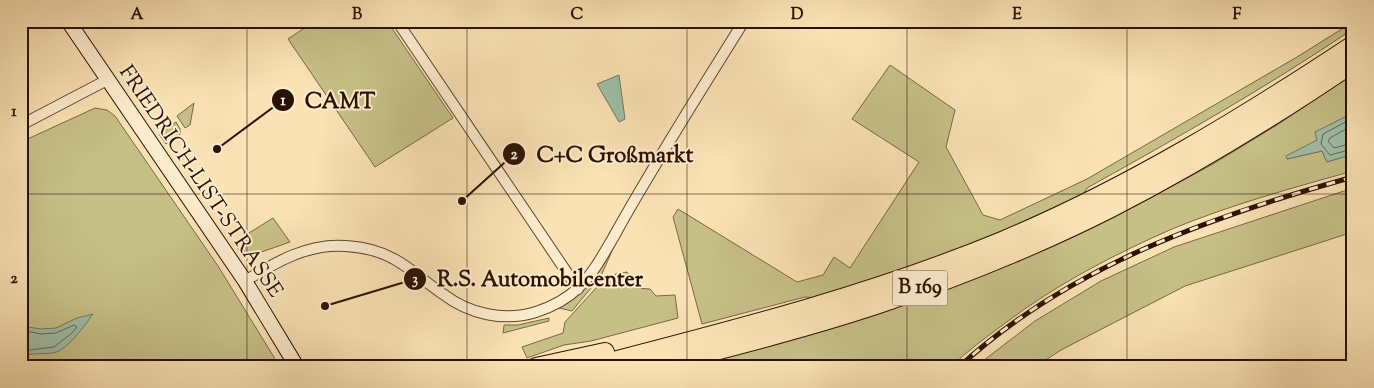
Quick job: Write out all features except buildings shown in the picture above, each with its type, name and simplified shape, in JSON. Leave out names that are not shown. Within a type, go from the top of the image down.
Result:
[{"type":"highway","name":"B 169","points":[[590,367],[873,290],[1002,241],[1094,199],[1166,161],[1251,111],[1353,45]]},
{"type":"highway","name":"B 169","points":[[653,367],[800,328],[876,305],[966,272],[1043,240],[1110,208],[1222,147],[1353,63]]},
{"type":"highway","points":[[536,367],[606,352],[635,355]]},
{"type":"street","name":"FRIEDRICH-LIST-STRASSE","points":[[68,21],[244,281],[297,367]]},
{"type":"street","points":[[397,21],[578,289]]},
{"type":"street","points":[[244,281],[279,260],[292,255],[311,249],[347,246],[385,254],[444,295],[470,310],[498,316],[529,314],[554,305],[578,289],[602,256],[744,21]]},
{"type":"street","points":[[21,125],[107,80]]},
{"type":"shaded area","points":[[315,21],[387,21],[453,118],[375,167],[288,39]]},
{"type":"shaded area","points":[[1353,22],[1353,29],[1321,50],[1222,112],[1087,188],[1083,195],[961,249],[818,298],[805,297],[702,324],[673,217],[678,209],[797,282],[823,275],[834,257],[850,268],[919,162],[852,119],[890,65],[955,110],[946,147],[983,215],[1000,220],[1087,179],[1297,57]]},
{"type":"shaded area","points":[[1353,74],[1353,113],[1316,132],[1318,140],[1287,159],[1322,151],[1327,162],[1353,154],[1353,171],[1284,190],[1216,212],[1128,249],[1043,296],[983,340],[951,367],[720,367],[718,360],[940,292],[1005,265],[1137,205],[1213,164],[1277,125]]},
{"type":"shaded area","points":[[194,103],[190,125],[185,128],[177,116]]},
{"type":"shaded area","points":[[95,108],[107,110],[115,116],[218,266],[280,367],[21,367],[21,142]]},
{"type":"shaded area","points":[[176,122],[180,129],[180,134],[166,144],[159,134]]},
{"type":"shaded area","points":[[1353,188],[1353,232],[1185,286],[1061,350],[1035,367],[975,367],[1035,321],[1101,281],[1174,247]]},
{"type":"shaded area","points":[[273,218],[290,242],[253,255],[252,253],[241,251],[233,243]]},
{"type":"shaded area","points":[[616,242],[601,276],[572,311],[559,308],[579,295],[587,287]]},
{"type":"shaded area","points":[[627,272],[635,288],[650,289],[656,296],[675,295],[678,318],[591,341],[564,345],[527,358],[522,347],[563,333],[565,322],[607,276]]},
{"type":"shaded area","points":[[549,318],[549,321],[503,333],[504,325],[518,325]]},
{"type":"water","points":[[619,75],[625,119],[619,122],[597,84]]},
{"type":"water","points":[[1353,113],[1353,154],[1327,162],[1322,151],[1287,159],[1286,156],[1317,140],[1315,132]]},
{"type":"water","points":[[93,314],[64,348],[53,353],[21,356],[21,326],[41,329],[56,328],[77,318]]},
{"type":"railway","points":[[959,367],[1002,331],[1047,300],[1095,273],[1144,249],[1247,209],[1353,177]]},
{"type":"place","name":"CAMT","points":[[217,149]]},
{"type":"place","name":"C+C Großmarkt","points":[[462,201]]},
{"type":"place","name":"R.S. Automobilcenter","points":[[325,306]]}]
